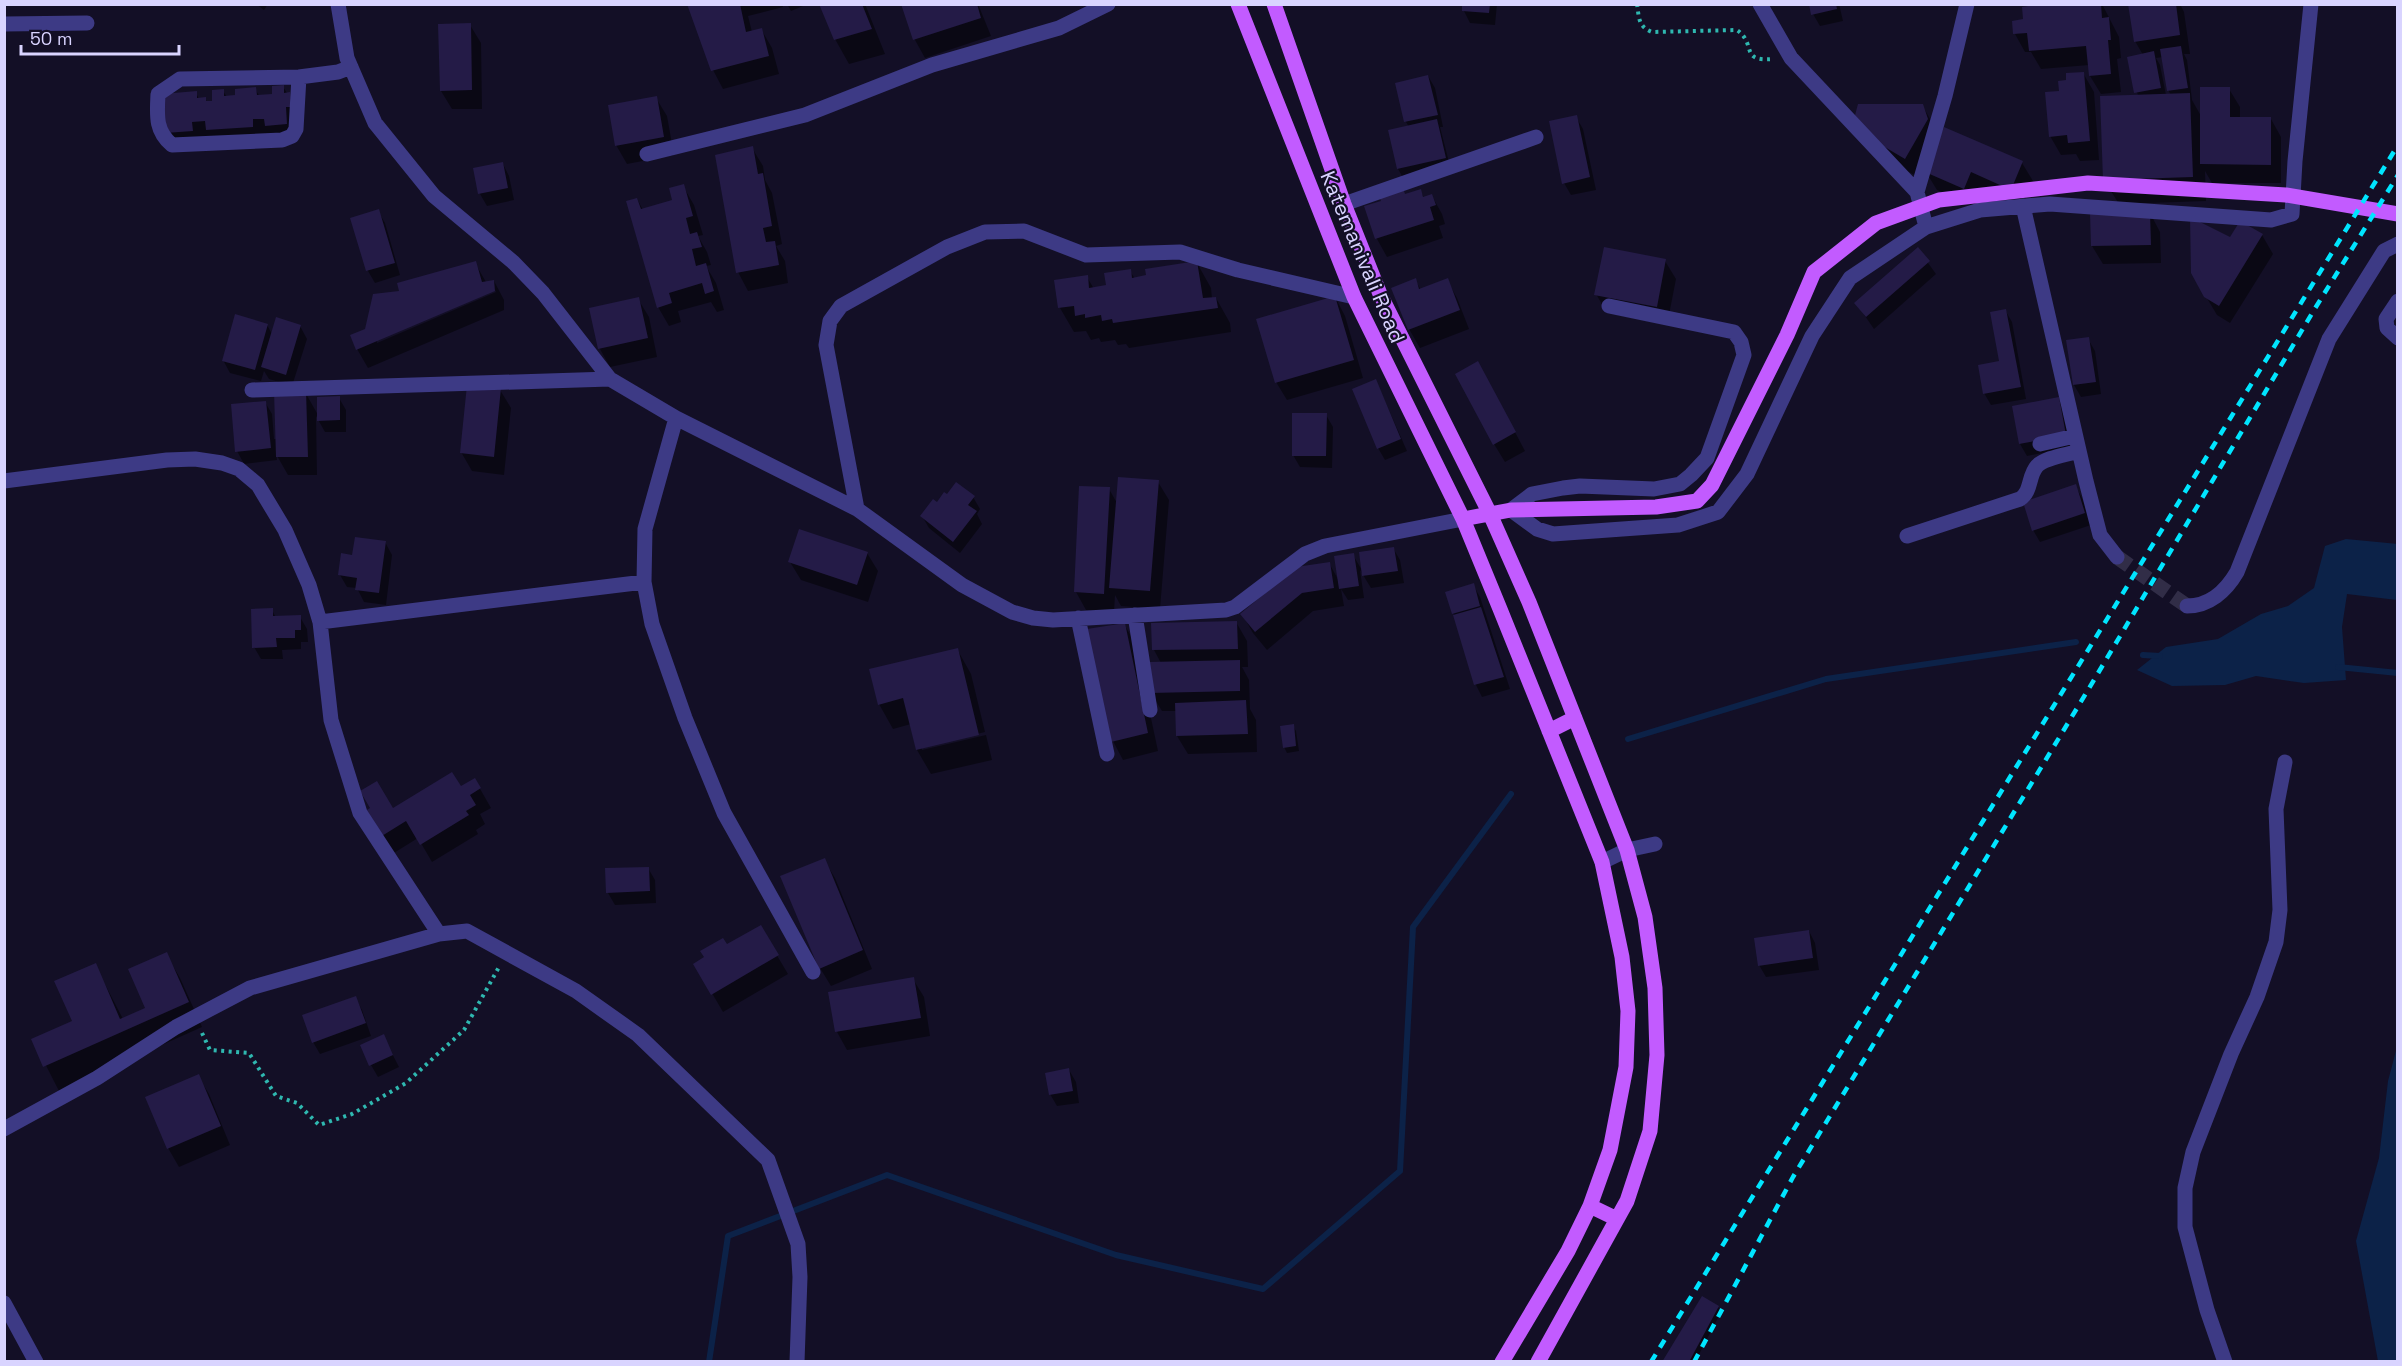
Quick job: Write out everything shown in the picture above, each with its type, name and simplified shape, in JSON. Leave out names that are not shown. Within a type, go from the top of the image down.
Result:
[{"type":"main road","name":"Katemanivali Road","points":[[1238,4],[1318,213],[1354,297],[1463,519],[1602,862],[1622,957],[1628,1011],[1626,1067],[1610,1150],[1590,1206],[1568,1251],[1502,1362]]},
{"type":"main road","name":"Katemanivali Road","points":[[1274,4],[1344,204],[1380,294],[1490,514],[1529,602],[1627,850],[1646,917],[1655,988],[1657,1055],[1650,1131],[1627,1201],[1538,1362]]},
{"type":"main road","points":[[1463,519],[1510,510],[1656,507],[1697,501],[1712,484],[1787,335],[1814,272],[1876,223],[1939,200],[2088,183],[2286,195],[2397,214]]},
{"type":"main road","points":[[1549,731],[1575,718]]},
{"type":"main road","points":[[1590,1206],[1617,1219]]},
{"type":"street","points":[[338,4],[347,58],[375,123],[434,196],[513,262],[543,293],[610,379],[676,418],[857,509],[962,585],[1012,612],[1033,618],[1078,618],[1226,610],[1235,607],[1305,554],[1325,546],[1463,519]]},
{"type":"street","points":[[647,154],[805,115],[932,65],[1059,28],[1108,4]]},
{"type":"street","points":[[1760,4],[1791,58],[1917,192],[1926,227]]},
{"type":"street","points":[[1917,192],[1945,96],[1967,4]]},
{"type":"street","points":[[1609,306],[1734,332],[1741,342],[1744,355],[1707,458],[1691,475],[1680,484],[1654,489],[1580,486],[1556,489],[1532,494],[1510,510],[1537,529],[1553,534],[1678,525],[1718,512],[1747,474],[1812,336],[1850,278],[1926,227],[1980,210],[2050,204],[2271,220],[2292,214],[2311,4]]},
{"type":"street","points":[[4,24],[87,23]]},
{"type":"street","points":[[299,77],[296,129],[292,136],[282,140],[172,145],[162,137],[157,121],[158,94],[180,79],[299,77],[338,72],[351,67]]},
{"type":"street","points":[[1344,204],[1536,137]]},
{"type":"street","points":[[2023,206],[2100,535],[2117,557]]},
{"type":"street","points":[[857,509],[826,345],[830,321],[841,306],[947,247],[985,232],[1024,231],[1086,255],[1180,252],[1238,270],[1354,297]]},
{"type":"street","points":[[2187,606],[2199,606],[2229,585],[2237,572],[2329,339],[2384,251],[2397,244]]},
{"type":"street","points":[[2397,301],[2386,319],[2387,328],[2397,338]]},
{"type":"street","points":[[252,390],[610,379]]},
{"type":"street","points":[[676,418],[645,530],[644,582],[652,624],[685,718],[724,813],[813,972]]},
{"type":"street","points":[[2040,444],[2077,444]]},
{"type":"street","points":[[1907,536],[2020,499],[2027,495],[2035,468],[2077,444]]},
{"type":"street","points":[[4,481],[167,460],[195,459],[222,463],[239,469],[258,485],[285,530],[309,585],[320,622],[331,720],[360,813],[439,934]]},
{"type":"street","points":[[320,622],[644,582]]},
{"type":"street","points":[[1135,615],[1150,710]]},
{"type":"street","points":[[1078,618],[1107,754]]},
{"type":"street","points":[[2225,1362],[2207,1310],[2185,1227],[2185,1188],[2193,1152],[2231,1054],[2257,997],[2276,942],[2280,910],[2276,809],[2285,762]]},
{"type":"street","points":[[1602,862],[1627,850],[1655,844]]},
{"type":"street","points":[[4,1129],[97,1078],[176,1027],[250,988],[439,934],[467,931],[576,992],[638,1035],[768,1160],[798,1244],[800,1277],[797,1362]]},
{"type":"street","points":[[4,1303],[36,1362]]},
{"type":"path","points":[[1637,4],[1641,25],[1652,32],[1737,30],[1743,35],[1750,55],[1754,58],[1760,60],[1791,58]]},
{"type":"path","points":[[195,1017],[210,1050],[249,1053],[276,1096],[297,1103],[319,1125],[352,1114],[406,1083],[439,1053],[464,1030],[506,953]]},
{"type":"water","points":[[2346,539],[2398,544],[2397,600],[2347,594],[2342,627],[2346,680],[2304,683],[2256,676],[2225,685],[2172,686],[2137,670],[2166,647],[2218,639],[2261,614],[2288,606],[2314,588],[2325,546]]},
{"type":"water","points":[[2397,1047],[2397,1361],[2378,1361],[2356,1241],[2379,1158],[2388,1081]]},
{"type":"building","points":[[687,4],[740,4],[746,32],[762,28],[769,56],[711,71]]},
{"type":"building","points":[[819,4],[862,4],[872,29],[834,40]]},
{"type":"building","points":[[901,4],[977,4],[981,18],[913,40]]},
{"type":"building","points":[[1462,4],[1490,4],[1489,13],[1462,11]]},
{"type":"building","points":[[1809,4],[1836,4],[1837,9],[1811,15]]},
{"type":"building","points":[[2039,4],[2101,4],[2102,18],[2109,17],[2111,40],[2108,40],[2111,74],[2089,76],[2086,46],[2029,51],[2027,33],[2013,34],[2012,21],[2023,19],[2022,7]]},
{"type":"building","points":[[2128,4],[2176,4],[2180,35],[2134,42]]},
{"type":"building","points":[[471,23],[472,90],[440,91],[438,24]]},
{"type":"building","points":[[2181,46],[2188,88],[2167,91],[2160,49]]},
{"type":"building","points":[[2154,51],[2161,88],[2134,93],[2127,57]]},
{"type":"building","points":[[2084,72],[2090,141],[2068,143],[2067,135],[2049,137],[2045,92],[2059,91],[2058,81],[2066,80],[2066,73]]},
{"type":"building","points":[[1428,75],[1438,115],[1404,122],[1395,83]]},
{"type":"building","points":[[284,85],[284,93],[290,92],[291,107],[286,107],[287,124],[265,126],[264,119],[253,119],[253,127],[206,130],[205,121],[192,122],[193,131],[165,133],[162,94],[197,91],[197,98],[206,97],[206,101],[212,101],[212,90],[224,89],[224,96],[235,95],[235,89],[256,87],[257,95],[272,94],[272,86]]},
{"type":"building","points":[[2200,87],[2230,87],[2230,117],[2271,117],[2271,165],[2200,164]]},
{"type":"building","points":[[2190,93],[2193,177],[2103,180],[2100,96]]},
{"type":"building","points":[[657,96],[664,137],[615,146],[608,105]]},
{"type":"building","points":[[1858,104],[1923,104],[1928,119],[1905,159],[1883,146],[1854,119]]},
{"type":"building","points":[[1577,115],[1590,177],[1562,184],[1549,121]]},
{"type":"building","points":[[1437,119],[1446,158],[1397,169],[1388,130]]},
{"type":"building","points":[[1944,127],[2023,161],[2011,190],[1971,172],[1964,189],[1925,172]]},
{"type":"building","points":[[753,146],[758,174],[763,173],[772,226],[763,228],[766,242],[775,241],[779,265],[736,273],[715,155]]},
{"type":"building","points":[[503,162],[508,188],[478,194],[473,168]]},
{"type":"building","points":[[684,184],[693,216],[686,218],[690,234],[697,232],[702,247],[692,249],[696,266],[706,263],[714,291],[705,294],[702,283],[669,293],[672,303],[657,308],[626,201],[637,198],[641,209],[672,200],[669,188]]},
{"type":"building","points":[[1403,188],[1405,194],[1421,189],[1423,197],[1432,194],[1436,205],[1430,207],[1434,220],[1375,239],[1364,206],[1381,201],[1379,196]]},
{"type":"building","points":[[379,209],[395,263],[366,271],[350,218]]},
{"type":"building","points":[[2150,212],[2151,245],[2091,246],[2090,213]]},
{"type":"building","points":[[2190,217],[2230,237],[2240,221],[2263,234],[2219,306],[2204,297],[2191,273]]},
{"type":"building","points":[[1604,247],[1666,259],[1657,307],[1594,295]]},
{"type":"building","points":[[1918,247],[1930,261],[1866,317],[1854,303]]},
{"type":"building","points":[[476,261],[482,282],[494,280],[495,291],[356,350],[350,335],[365,329],[373,294],[399,291],[397,283]]},
{"type":"building","points":[[1197,261],[1203,298],[1216,297],[1218,308],[1113,323],[1112,319],[1102,321],[1101,315],[1085,318],[1085,314],[1075,316],[1074,306],[1058,308],[1054,280],[1088,275],[1089,288],[1106,285],[1104,273],[1131,269],[1132,278],[1146,275],[1145,269]]},
{"type":"building","points":[[1416,278],[1419,289],[1448,278],[1460,310],[1408,330],[1391,288]]},
{"type":"building","points":[[1335,296],[1354,360],[1275,383],[1256,319]]},
{"type":"building","points":[[639,297],[648,338],[598,349],[589,308]]},
{"type":"building","points":[[2006,309],[2021,387],[1983,394],[1978,365],[1999,361],[1990,312]]},
{"type":"building","points":[[235,314],[268,324],[255,370],[222,361]]},
{"type":"building","points":[[276,317],[301,325],[286,375],[261,367]]},
{"type":"building","points":[[2089,337],[2096,382],[2073,385],[2066,340]]},
{"type":"building","points":[[1478,361],[1516,432],[1493,445],[1455,374]]},
{"type":"building","points":[[1376,379],[1401,439],[1377,449],[1352,389]]},
{"type":"building","points":[[467,385],[501,388],[494,457],[460,453]]},
{"type":"building","points":[[306,390],[308,457],[276,457],[274,391]]},
{"type":"building","points":[[340,396],[340,420],[317,421],[317,397]]},
{"type":"building","points":[[2059,397],[2066,435],[2019,444],[2012,406]]},
{"type":"building","points":[[266,401],[271,448],[235,452],[231,404]]},
{"type":"building","points":[[1292,413],[1327,413],[1326,456],[1292,456]]},
{"type":"building","points":[[1118,477],[1159,480],[1150,591],[1109,588]]},
{"type":"building","points":[[956,482],[975,496],[968,505],[977,511],[953,542],[920,516],[933,499],[937,502],[944,492],[947,494]]},
{"type":"building","points":[[2076,484],[2085,513],[2032,531],[2023,502]]},
{"type":"building","points":[[1079,486],[1110,487],[1104,594],[1074,592]]},
{"type":"building","points":[[799,529],[868,552],[857,585],[788,562]]},
{"type":"building","points":[[355,537],[386,541],[379,593],[355,590],[357,578],[338,575],[341,553],[352,555]]},
{"type":"building","points":[[1394,547],[1398,571],[1362,576],[1359,552]]},
{"type":"building","points":[[1354,553],[1359,586],[1339,589],[1334,556]]},
{"type":"building","points":[[1330,562],[1334,588],[1302,593],[1255,632],[1240,614],[1296,567]]},
{"type":"building","points":[[1474,583],[1480,606],[1452,614],[1445,592]]},
{"type":"building","points":[[1481,607],[1504,677],[1474,685],[1453,615]]},
{"type":"building","points":[[273,608],[273,616],[301,615],[301,630],[295,630],[295,638],[276,638],[277,647],[252,648],[251,609]]},
{"type":"building","points":[[1237,621],[1238,649],[1152,650],[1151,623]]},
{"type":"building","points":[[1125,623],[1148,733],[1111,742],[1087,629]]},
{"type":"building","points":[[958,648],[979,735],[916,750],[903,698],[878,705],[869,669]]},
{"type":"building","points":[[1240,660],[1240,691],[1150,693],[1149,662]]},
{"type":"building","points":[[1246,700],[1248,734],[1176,736],[1175,703]]},
{"type":"building","points":[[1294,724],[1296,746],[1283,748],[1280,726]]},
{"type":"building","points":[[452,772],[461,786],[475,778],[481,788],[470,795],[476,805],[466,811],[469,815],[420,845],[406,821],[377,839],[362,813],[370,808],[360,791],[377,781],[393,808]]},
{"type":"building","points":[[825,858],[863,950],[819,969],[780,876]]},
{"type":"building","points":[[649,867],[650,891],[606,893],[605,868]]},
{"type":"building","points":[[761,925],[779,955],[711,995],[693,964],[704,957],[700,951],[723,938],[727,944]]},
{"type":"building","points":[[1809,930],[1813,958],[1758,966],[1754,938]]},
{"type":"building","points":[[167,952],[189,1002],[43,1067],[31,1039],[72,1021],[54,981],[96,963],[120,1019],[145,1008],[128,969]]},
{"type":"building","points":[[914,977],[921,1018],[835,1032],[828,992]]},
{"type":"building","points":[[356,996],[366,1023],[312,1043],[302,1015]]},
{"type":"building","points":[[384,1034],[393,1055],[369,1066],[360,1045]]},
{"type":"building","points":[[1069,1068],[1073,1091],[1049,1095],[1045,1073]]},
{"type":"building","points":[[199,1074],[221,1126],[167,1149],[145,1097]]},
{"type":"building","points":[[1702,1296],[1719,1306],[1689,1362],[1662,1362]]},
{"type":"waterway","points":[[1628,739],[1826,679],[2076,642]]},
{"type":"waterway","points":[[2143,655],[2160,656]]},
{"type":"waterway","points":[[2338,667],[2398,673]]},
{"type":"waterway","points":[[709,1362],[728,1236],[887,1175],[1116,1255],[1263,1289],[1400,1171],[1413,927],[1511,794]]},
{"type":"tunnel","points":[[2117,557],[2187,606]]},
{"type":"railway","points":[[1651,1362],[2398,145]]},
{"type":"railway","points":[[1694,1362],[1793,1177],[2088,690],[2314,310],[2398,175]]}]
